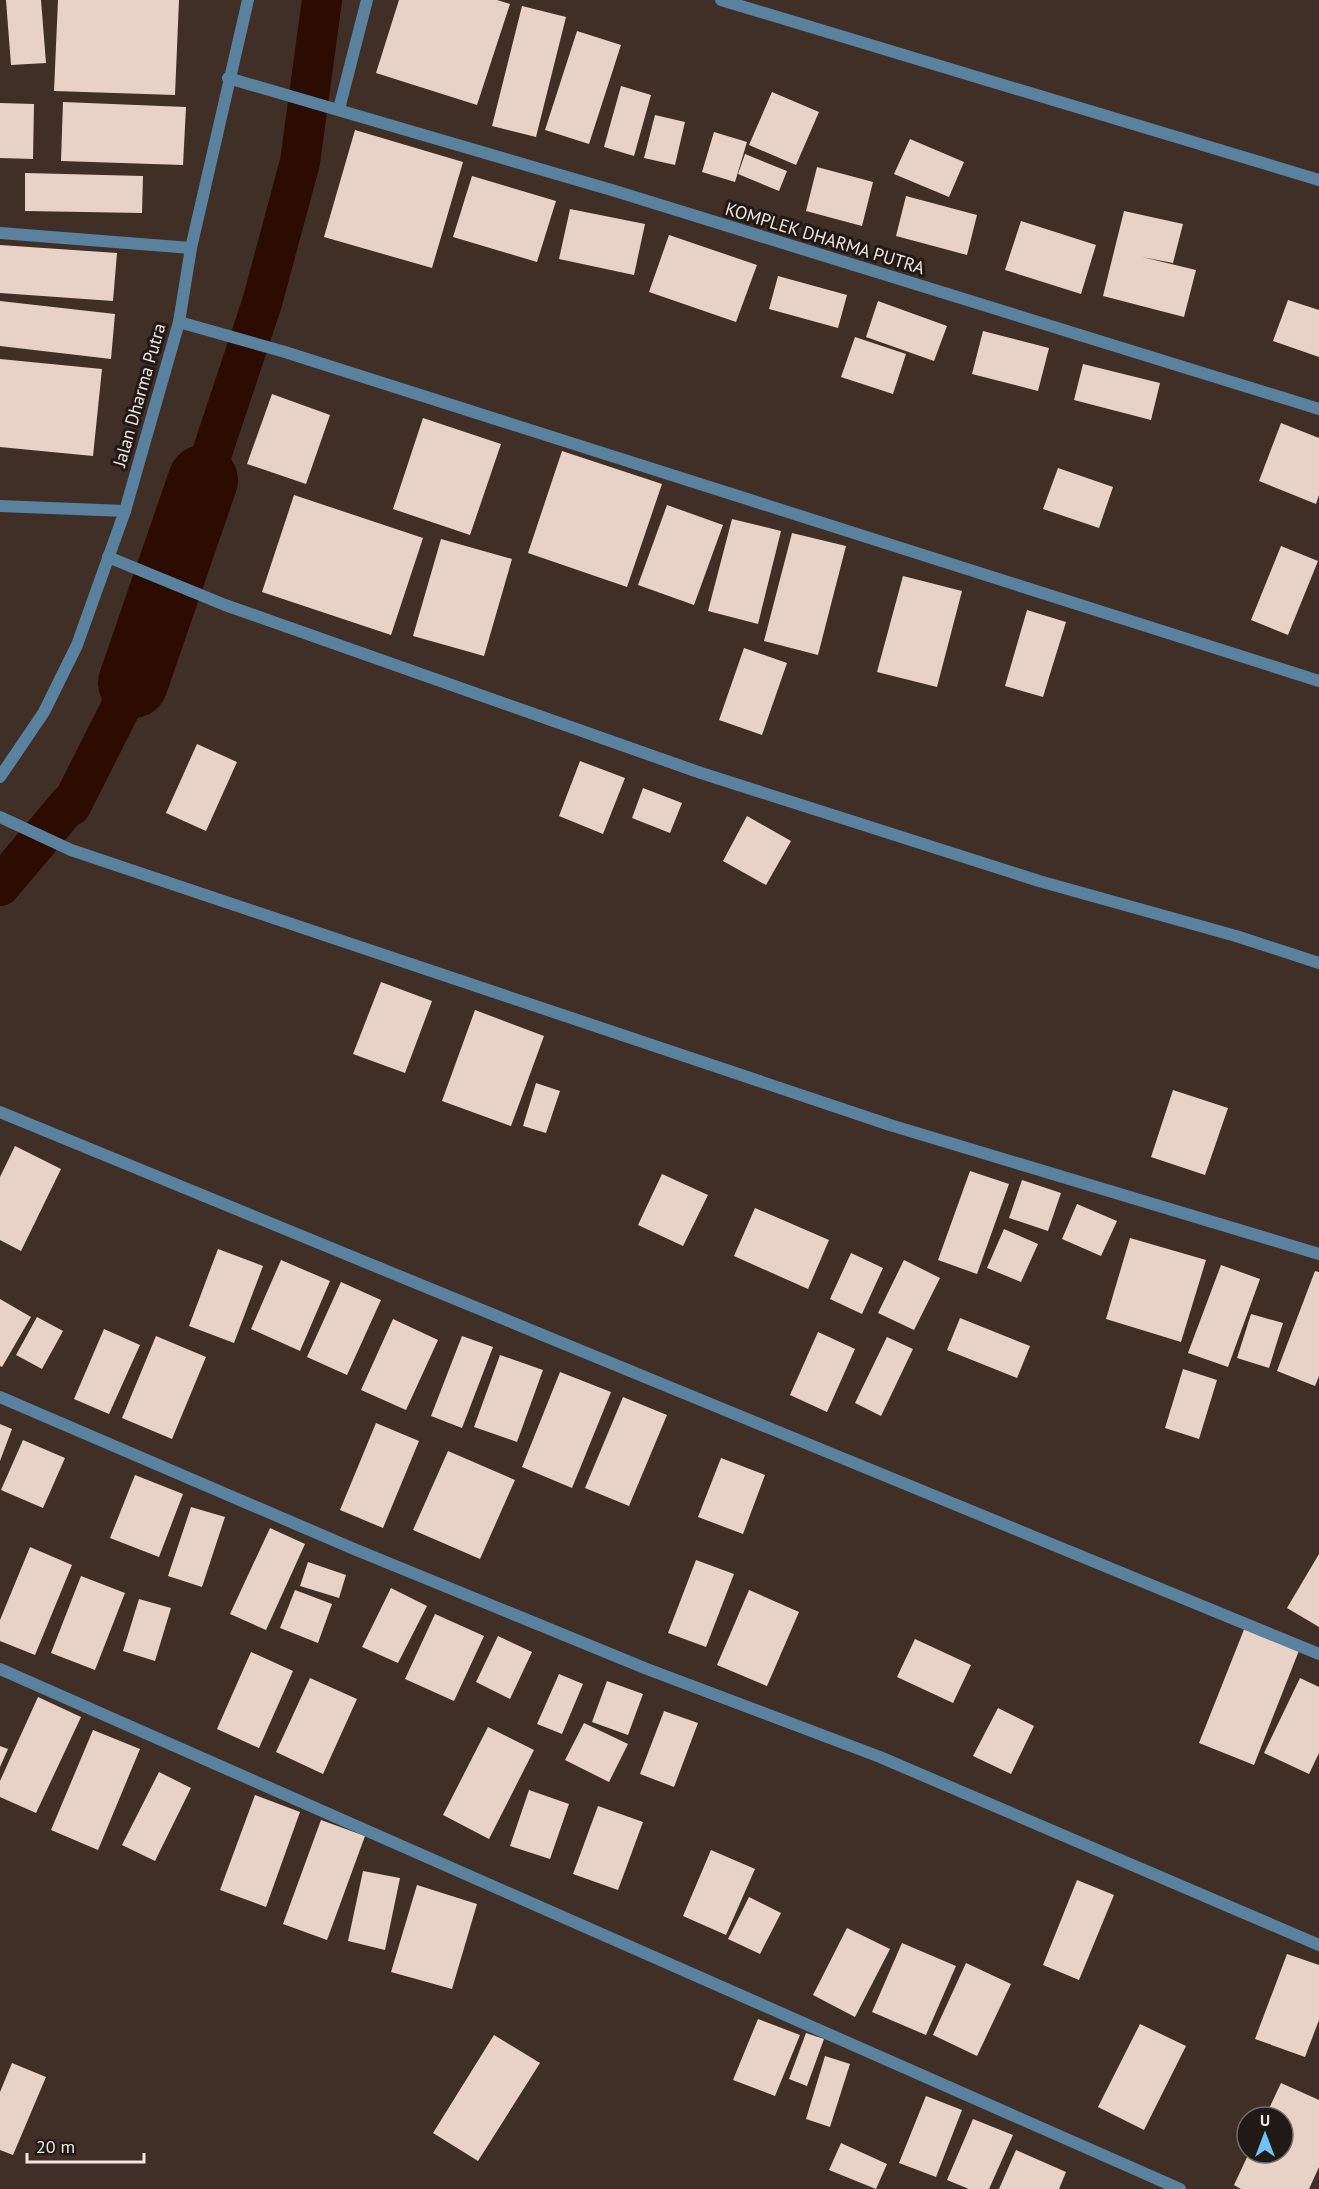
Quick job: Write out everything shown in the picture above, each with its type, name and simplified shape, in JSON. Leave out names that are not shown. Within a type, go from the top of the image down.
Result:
[{"type":"street","name":"Jalan Dharma Putra","points":[[0,777],[44,712],[77,645],[125,511],[179,322],[191,248],[228,78],[248,0]]},
{"type":"street","points":[[339,110],[367,0]]},
{"type":"street","points":[[721,0],[1319,180]]},
{"type":"street","name":"KOMPLEK DHARMA PUTRA","points":[[228,78],[615,191],[1319,409]]},
{"type":"street","points":[[0,234],[191,248]]},
{"type":"street","points":[[179,322],[285,352],[1319,681]]},
{"type":"street","points":[[0,506],[125,511]]},
{"type":"street","points":[[108,557],[225,605],[701,773],[1040,881],[1236,936],[1319,963]]},
{"type":"street","points":[[0,817],[71,850],[891,1125],[1319,1254]]},
{"type":"street","points":[[0,1112],[1319,1654]]},
{"type":"street","points":[[0,1397],[354,1549],[625,1660],[880,1757],[1319,1945]]},
{"type":"street","points":[[0,1669],[1180,2189]]},
{"type":"building","points":[[6,0],[41,0],[46,63],[11,65]]},
{"type":"building","points":[[58,0],[179,0],[175,95],[54,91]]},
{"type":"building","points":[[399,0],[497,0],[510,4],[477,105],[376,73]]},
{"type":"building","points":[[522,6],[566,17],[536,137],[492,126]]},
{"type":"building","points":[[577,31],[621,45],[589,144],[545,130]]},
{"type":"building","points":[[621,86],[651,95],[634,156],[604,147]]},
{"type":"building","points":[[772,92],[819,112],[796,165],[749,145]]},
{"type":"building","points":[[63,102],[186,107],[183,165],[61,161]]},
{"type":"building","points":[[0,103],[34,104],[33,159],[0,158]]},
{"type":"building","points":[[655,115],[685,122],[675,165],[644,158]]},
{"type":"building","points":[[355,130],[463,162],[432,268],[324,237]]},
{"type":"building","points":[[714,132],[747,142],[735,182],[702,172]]},
{"type":"building","points":[[910,139],[964,162],[949,197],[894,174]]},
{"type":"building","points":[[745,154],[787,171],[779,191],[738,174]]},
{"type":"building","points":[[817,167],[873,182],[862,226],[806,211]]},
{"type":"building","points":[[25,173],[143,176],[142,213],[25,211]]},
{"type":"building","points":[[472,176],[556,201],[537,262],[453,237]]},
{"type":"building","points":[[906,196],[977,215],[967,255],[896,236]]},
{"type":"building","points":[[570,209],[645,224],[634,275],[559,259]]},
{"type":"building","points":[[1124,211],[1183,224],[1173,263],[1142,257],[1196,270],[1184,317],[1103,296]]},
{"type":"building","points":[[1021,221],[1096,245],[1081,294],[1005,270]]},
{"type":"building","points":[[669,235],[757,265],[736,322],[649,292]]},
{"type":"building","points":[[0,245],[117,253],[113,301],[0,293]]},
{"type":"building","points":[[778,276],[847,295],[838,328],[769,309]]},
{"type":"building","points":[[1288,300],[1319,310],[1319,357],[1273,341]]},
{"type":"building","points":[[0,301],[115,314],[111,359],[0,346]]},
{"type":"building","points":[[878,301],[947,326],[934,361],[866,337]]},
{"type":"building","points":[[983,331],[1049,348],[1038,391],[972,374]]},
{"type":"building","points":[[855,337],[906,354],[893,394],[841,377]]},
{"type":"building","points":[[0,359],[102,369],[93,456],[0,447]]},
{"type":"building","points":[[1083,364],[1160,383],[1151,420],[1074,400]]},
{"type":"building","points":[[272,394],[330,415],[306,484],[247,464]]},
{"type":"building","points":[[423,418],[501,444],[470,535],[393,509]]},
{"type":"building","points":[[1281,423],[1319,438],[1319,495],[1316,504],[1259,481]]},
{"type":"building","points":[[562,451],[662,484],[627,587],[528,553]]},
{"type":"building","points":[[1058,468],[1113,487],[1099,528],[1043,509]]},
{"type":"building","points":[[294,495],[423,538],[391,635],[262,592]]},
{"type":"building","points":[[667,505],[723,525],[694,605],[638,585]]},
{"type":"building","points":[[732,519],[781,531],[758,624],[708,611]]},
{"type":"building","points":[[792,533],[846,546],[818,655],[764,641]]},
{"type":"building","points":[[441,539],[512,559],[484,656],[413,636]]},
{"type":"building","points":[[1281,546],[1318,561],[1288,635],[1251,620]]},
{"type":"building","points":[[903,576],[962,591],[937,687],[877,672]]},
{"type":"building","points":[[1027,610],[1066,622],[1043,697],[1005,686]]},
{"type":"building","points":[[744,648],[787,663],[762,735],[719,720]]},
{"type":"building","points":[[197,744],[237,762],[206,831],[166,813]]},
{"type":"building","points":[[580,761],[625,778],[603,834],[559,816]]},
{"type":"building","points":[[643,788],[682,803],[670,833],[632,818]]},
{"type":"building","points":[[747,816],[791,841],[766,885],[723,861]]},
{"type":"building","points":[[381,982],[432,1001],[405,1073],[353,1054]]},
{"type":"building","points":[[475,1010],[544,1036],[511,1126],[442,1101]]},
{"type":"building","points":[[536,1083],[560,1091],[546,1133],[523,1126]]},
{"type":"building","points":[[1173,1090],[1228,1108],[1205,1175],[1151,1157]]},
{"type":"building","points":[[15,1146],[61,1169],[21,1251],[0,1240],[0,1177]]},
{"type":"building","points":[[970,1171],[1009,1184],[977,1274],[938,1260]]},
{"type":"building","points":[[662,1174],[708,1195],[683,1246],[638,1225]]},
{"type":"building","points":[[1022,1180],[1061,1193],[1048,1231],[1009,1218]]},
{"type":"building","points":[[1077,1204],[1117,1221],[1101,1256],[1062,1239]]},
{"type":"building","points":[[755,1208],[829,1240],[808,1289],[734,1256]]},
{"type":"building","points":[[1004,1229],[1038,1244],[1021,1282],[987,1268]]},
{"type":"building","points":[[1130,1238],[1206,1260],[1181,1342],[1106,1319]]},
{"type":"building","points":[[218,1249],[263,1266],[234,1343],[189,1326]]},
{"type":"building","points":[[851,1253],[883,1268],[862,1314],[830,1299]]},
{"type":"building","points":[[281,1260],[330,1281],[300,1351],[251,1329]]},
{"type":"building","points":[[904,1260],[940,1278],[914,1330],[878,1313]]},
{"type":"building","points":[[1221,1265],[1260,1279],[1228,1367],[1188,1353]]},
{"type":"building","points":[[1315,1271],[1319,1272],[1319,1376],[1315,1386],[1277,1371]]},
{"type":"building","points":[[341,1282],[381,1300],[347,1375],[307,1357]]},
{"type":"building","points":[[0,1299],[31,1317],[2,1367],[0,1366]]},
{"type":"building","points":[[1251,1314],[1283,1323],[1269,1368],[1237,1358]]},
{"type":"building","points":[[37,1317],[63,1331],[42,1369],[16,1355]]},
{"type":"building","points":[[960,1318],[1030,1346],[1017,1378],[947,1350]]},
{"type":"building","points":[[393,1319],[438,1340],[406,1410],[361,1390]]},
{"type":"building","points":[[104,1329],[140,1345],[109,1414],[74,1399]]},
{"type":"building","points":[[818,1332],[855,1349],[827,1412],[790,1395]]},
{"type":"building","points":[[156,1336],[206,1357],[172,1439],[122,1418]]},
{"type":"building","points":[[462,1336],[493,1347],[462,1428],[431,1416]]},
{"type":"building","points":[[887,1337],[913,1349],[881,1416],[855,1403]]},
{"type":"building","points":[[500,1355],[543,1370],[517,1442],[474,1427]]},
{"type":"building","points":[[1183,1369],[1217,1380],[1199,1439],[1165,1428]]},
{"type":"building","points":[[560,1372],[611,1392],[572,1488],[522,1467]]},
{"type":"building","points":[[623,1397],[667,1415],[629,1506],[585,1488]]},
{"type":"building","points":[[376,1423],[419,1441],[383,1528],[340,1510]]},
{"type":"building","points":[[0,1424],[12,1429],[0,1461]]},
{"type":"building","points":[[23,1440],[65,1458],[43,1508],[1,1490]]},
{"type":"building","points":[[448,1451],[515,1480],[480,1559],[413,1530]]},
{"type":"building","points":[[721,1458],[765,1475],[743,1534],[698,1517]]},
{"type":"building","points":[[135,1475],[183,1494],[159,1557],[110,1538]]},
{"type":"building","points":[[191,1507],[225,1517],[202,1587],[168,1576]]},
{"type":"building","points":[[270,1528],[305,1544],[266,1630],[230,1614]]},
{"type":"building","points":[[30,1547],[72,1565],[35,1655],[0,1641],[0,1620]]},
{"type":"building","points":[[1319,1554],[1319,1627],[1287,1608]]},
{"type":"building","points":[[696,1560],[734,1574],[706,1647],[668,1633]]},
{"type":"building","points":[[308,1562],[346,1575],[339,1598],[300,1586]]},
{"type":"building","points":[[81,1576],[125,1593],[95,1670],[51,1653]]},
{"type":"building","points":[[391,1588],[427,1606],[398,1663],[362,1647]]},
{"type":"building","points":[[295,1590],[332,1604],[318,1643],[280,1628]]},
{"type":"building","points":[[749,1590],[799,1612],[767,1686],[717,1665]]},
{"type":"building","points":[[139,1599],[171,1608],[155,1661],[123,1651]]},
{"type":"building","points":[[435,1614],[484,1636],[454,1701],[405,1679]]},
{"type":"building","points":[[1245,1627],[1300,1648],[1254,1765],[1199,1743]]},
{"type":"building","points":[[498,1636],[532,1652],[510,1699],[476,1682]]},
{"type":"building","points":[[915,1639],[971,1665],[953,1703],[897,1677]]},
{"type":"building","points":[[251,1652],[293,1671],[259,1748],[217,1729]]},
{"type":"building","points":[[559,1674],[583,1684],[562,1734],[537,1724]]},
{"type":"building","points":[[310,1678],[357,1699],[323,1774],[276,1752]]},
{"type":"building","points":[[1300,1678],[1319,1687],[1319,1753],[1309,1774],[1264,1753]]},
{"type":"building","points":[[607,1681],[643,1694],[628,1735],[592,1722]]},
{"type":"building","points":[[38,1697],[81,1717],[36,1813],[0,1797],[0,1781]]},
{"type":"building","points":[[998,1708],[1034,1726],[1011,1774],[973,1756]]},
{"type":"building","points":[[664,1711],[698,1723],[674,1787],[640,1774]]},
{"type":"building","points":[[584,1723],[628,1744],[609,1782],[565,1760]]},
{"type":"building","points":[[488,1727],[534,1750],[489,1839],[443,1815]]},
{"type":"building","points":[[93,1730],[140,1749],[98,1850],[51,1830]]},
{"type":"building","points":[[0,1746],[8,1749],[0,1767]]},
{"type":"building","points":[[159,1772],[191,1788],[155,1861],[122,1845]]},
{"type":"building","points":[[529,1790],[569,1804],[550,1859],[510,1846]]},
{"type":"building","points":[[255,1795],[300,1812],[266,1907],[220,1890]]},
{"type":"building","points":[[598,1806],[643,1822],[618,1890],[573,1874]]},
{"type":"building","points":[[321,1820],[365,1836],[327,1940],[283,1924]]},
{"type":"building","points":[[711,1850],[755,1869],[726,1935],[683,1916]]},
{"type":"building","points":[[363,1871],[400,1878],[385,1950],[348,1941]]},
{"type":"building","points":[[1077,1880],[1114,1895],[1079,1980],[1043,1965]]},
{"type":"building","points":[[417,1885],[477,1904],[452,1989],[391,1972]]},
{"type":"building","points":[[749,1897],[781,1913],[760,1954],[728,1939]]},
{"type":"building","points":[[847,1928],[890,1949],[855,2017],[813,1995]]},
{"type":"building","points":[[902,1943],[956,1966],[926,2035],[872,2012]]},
{"type":"building","points":[[1287,1954],[1319,1965],[1319,2020],[1305,2057],[1255,2039]]},
{"type":"building","points":[[966,1963],[1011,1984],[977,2056],[933,2035]]},
{"type":"building","points":[[758,2019],[800,2035],[775,2096],[733,2080]]},
{"type":"building","points":[[1140,2024],[1186,2046],[1144,2130],[1098,2107]]},
{"type":"building","points":[[806,2033],[824,2039],[807,2086],[789,2079]]},
{"type":"building","points":[[494,2035],[540,2063],[478,2161],[433,2133]]},
{"type":"building","points":[[825,2056],[850,2064],[830,2127],[806,2119]]},
{"type":"building","points":[[12,2063],[46,2077],[13,2155],[0,2150],[0,2092]]},
{"type":"building","points":[[1281,2083],[1319,2100],[1319,2167],[1309,2189],[1241,2189],[1234,2185],[1243,2165],[1295,2165],[1295,2105],[1271,2105]]},
{"type":"building","points":[[926,2096],[962,2110],[936,2177],[899,2163]]},
{"type":"building","points":[[973,2119],[1013,2135],[989,2189],[969,2189],[947,2180]]},
{"type":"building","points":[[841,2143],[887,2164],[876,2189],[829,2170]]},
{"type":"building","points":[[1016,2150],[1066,2172],[1059,2189],[999,2189]]},
{"type":"waterway","points":[[203,480],[262,303],[300,162],[322,0]]},
{"type":"waterway","points":[[133,683],[203,480]]},
{"type":"waterway","points":[[0,886],[70,803],[71,806],[133,683]]}]
